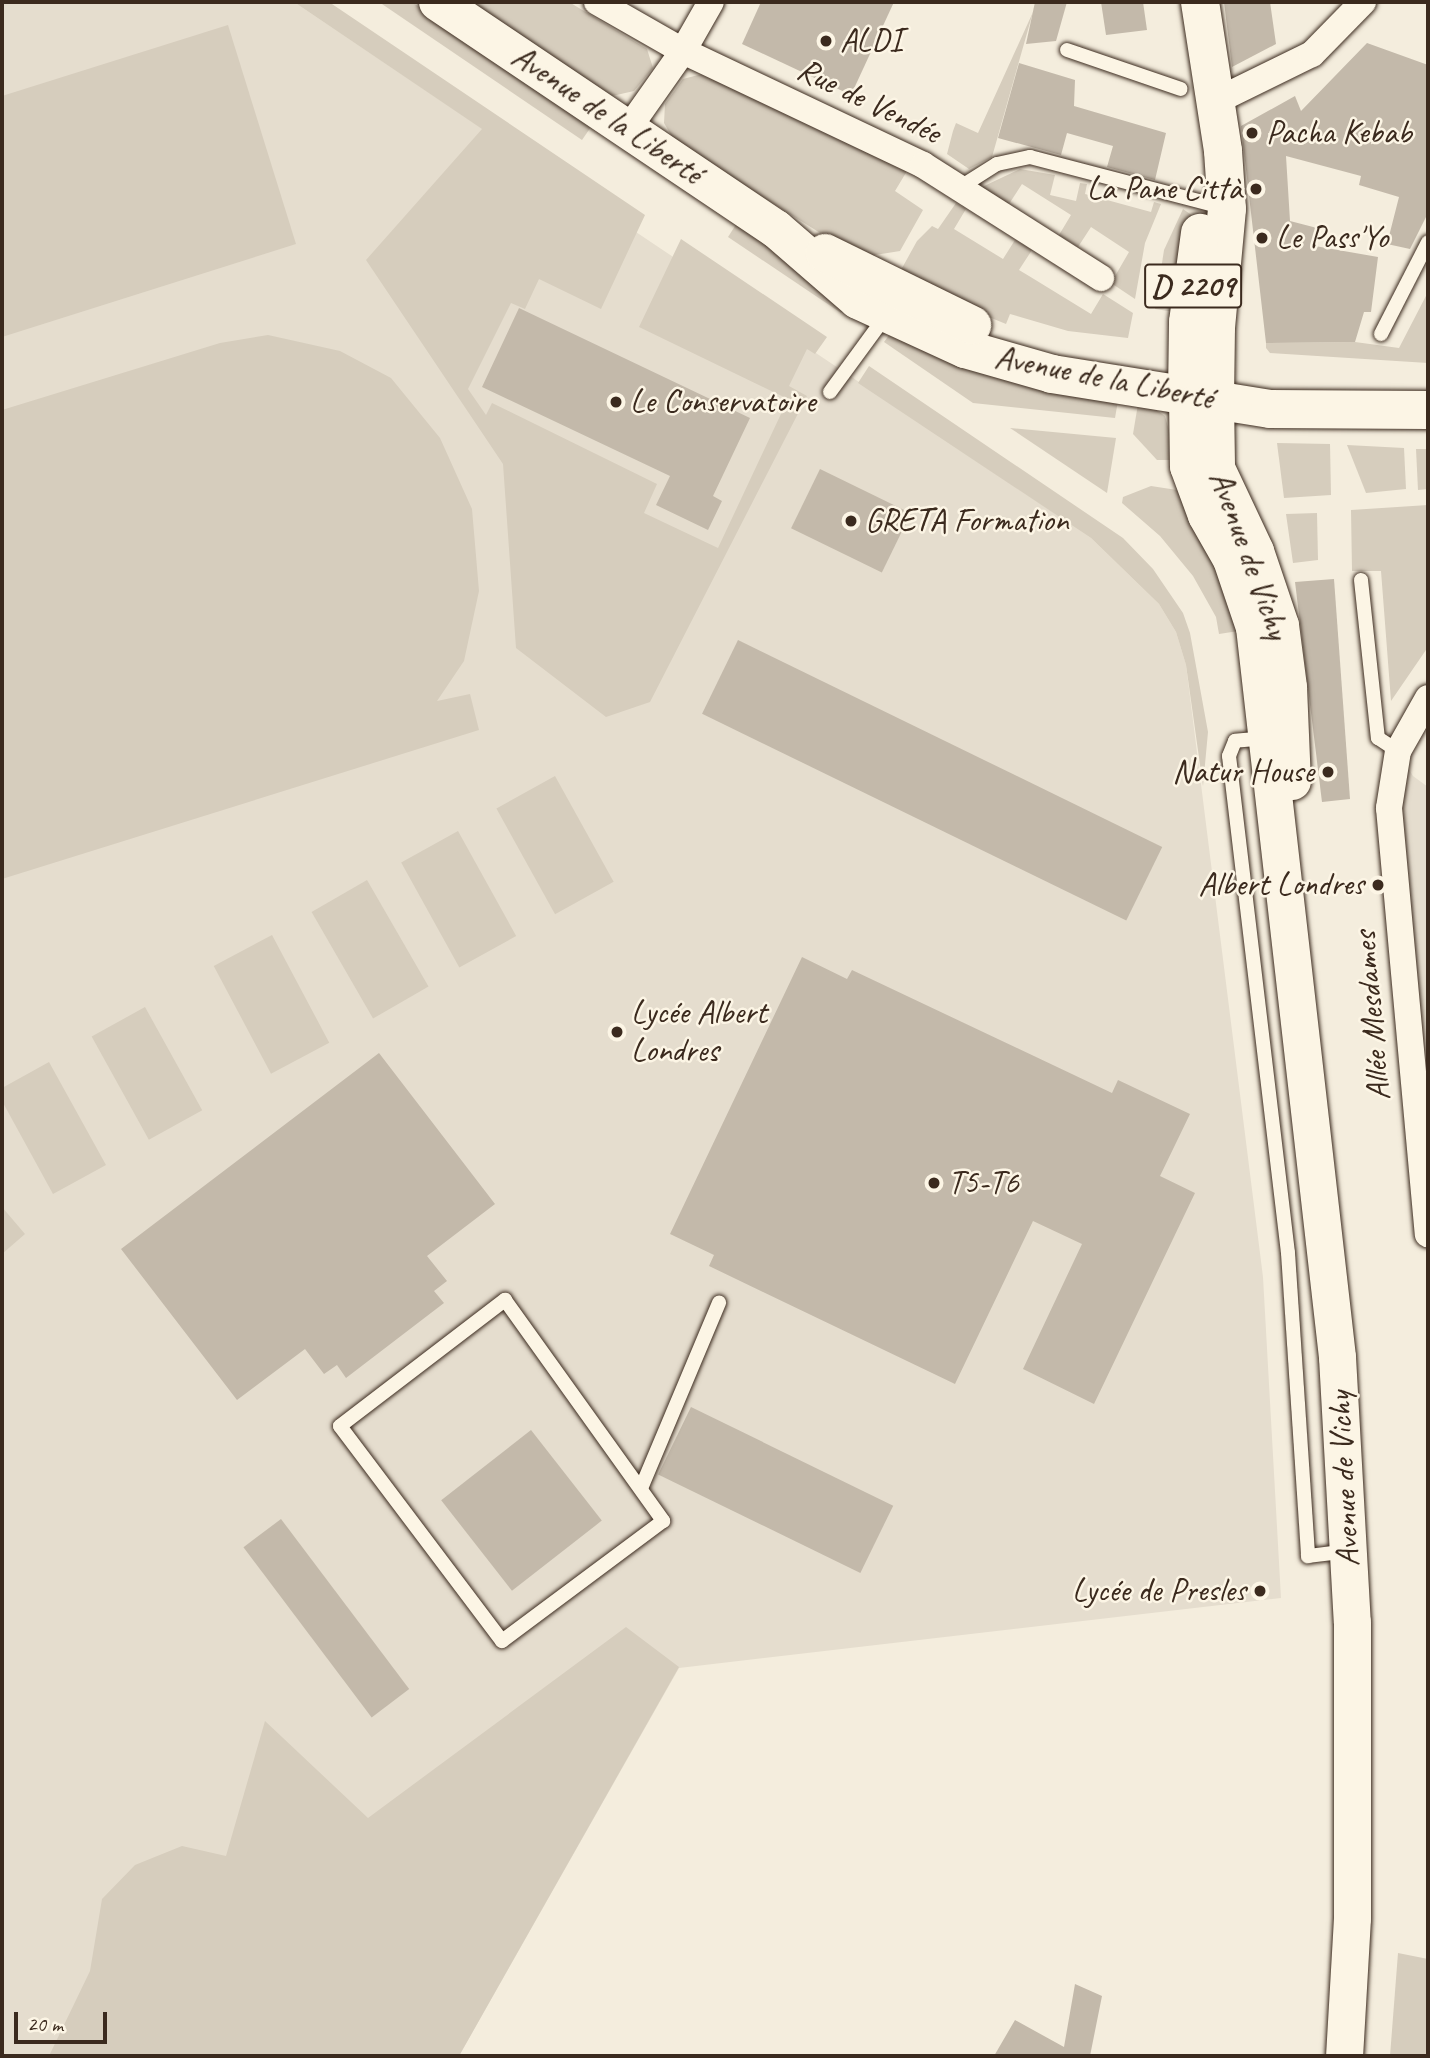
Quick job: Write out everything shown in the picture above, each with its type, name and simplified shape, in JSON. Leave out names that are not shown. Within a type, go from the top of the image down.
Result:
[{"type":"main road","name":"Avenue de la Liberté","points":[[438,2],[776,229],[858,300],[895,304],[965,349],[1052,374],[1428,399]]},
{"type":"main road","name":"D 2209","points":[[1196,96],[1200,2]]},
{"type":"main road","name":"Avenue de Vichy","points":[[1196,96],[1206,127],[1216,205],[1201,386],[1188,466],[1206,515],[1231,559],[1254,627],[1280,746],[1286,904],[1337,1357],[1352,1622],[1352,1918],[1344,2056]]},
{"type":"main road","name":"Avenue de la Liberté","points":[[1201,386],[1332,412],[1428,410]]},
{"type":"street","name":"Rue de Vendée","points":[[597,2],[683,51],[901,154],[1101,278]]},
{"type":"street","points":[[628,129],[683,51],[711,2]]},
{"type":"street","points":[[1196,96],[1311,54],[1363,2]]},
{"type":"street","name":"Allée Mesdames","points":[[1428,698],[1398,751],[1389,808],[1423,1140],[1428,1234]]},
{"type":"lane","points":[[1067,50],[1196,96]]},
{"type":"lane","points":[[959,188],[997,164],[1030,158],[1216,205]]},
{"type":"lane","points":[[1381,334],[1428,242]]},
{"type":"lane","points":[[830,392],[895,304]]},
{"type":"lane","points":[[1361,580],[1378,738],[1398,751]]},
{"type":"lane","points":[[1280,746],[1235,741],[1229,757],[1288,1253],[1308,1556],[1348,1551]]},
{"type":"lane","points":[[505,1300],[642,1486],[663,1521],[502,1641],[340,1426],[505,1300]]},
{"type":"lane","points":[[642,1486],[719,1303]]},
{"type":"shaded area","name":"Lycée Albert Londres","points":[[2,2],[294,2],[1091,538],[1159,604],[1176,632],[1186,665],[1263,1277],[1281,1598],[679,1668],[459,2056],[2,2056]]},
{"type":"shaded area","points":[[294,2],[329,2],[645,215],[601,309],[539,279],[525,309],[511,303],[468,389],[486,415],[492,403],[657,484],[644,513],[718,548],[788,399],[639,327],[681,239],[827,337],[815,354],[807,349],[789,386],[807,396],[650,702],[606,717],[516,648],[503,464],[366,260],[482,129]]},
{"type":"shaded area","points":[[379,2],[412,2],[593,124],[582,140]]},
{"type":"shaded area","points":[[467,2],[569,2],[647,49],[653,68],[634,91],[612,96]]},
{"type":"shaded area","points":[[1033,12],[992,157],[969,169],[947,154],[956,123],[978,133]]},
{"type":"shaded area","points":[[228,25],[296,244],[2,337],[2,96]]},
{"type":"shaded area","points":[[702,74],[907,171],[895,191],[923,210],[900,251],[875,255],[868,263],[675,142],[664,123],[665,104],[683,79]]},
{"type":"shaded area","points":[[1020,169],[1055,175],[1050,195],[1076,201],[1080,183],[1087,184],[1085,194],[1151,212],[1154,202],[1161,204],[1145,243],[1135,299],[1111,283],[1129,252],[1091,227],[1078,247],[1059,235],[1071,215],[1022,184],[1009,204],[982,187]]},
{"type":"shaded area","points":[[956,203],[966,209],[954,229],[1003,259],[1015,240],[1032,250],[1019,270],[1091,314],[1103,294],[1133,313],[1128,338],[1068,331],[1010,314],[1006,324],[896,279],[917,241],[932,226],[938,229]]},
{"type":"shaded area","points":[[1183,209],[1193,216],[1175,312],[1155,309],[1164,250]]},
{"type":"shaded area","points":[[737,223],[847,303],[841,313],[728,237]]},
{"type":"shaded area","points":[[1428,292],[1428,363],[1270,353],[1266,348],[1266,343],[1355,342],[1399,348]]},
{"type":"shaded area","points":[[890,334],[1119,395],[1115,418],[973,403],[884,342]]},
{"type":"shaded area","points":[[268,335],[340,351],[391,378],[440,438],[472,509],[479,591],[464,661],[437,701],[470,694],[479,730],[2,879],[2,410],[220,343]]},
{"type":"shaded area","points":[[869,366],[1123,538],[1153,569],[1183,613],[1190,633],[1208,732],[1203,786],[1186,665],[1176,632],[1159,604],[1091,538],[858,383]]},
{"type":"shaded area","points":[[1139,398],[1165,416],[1177,460],[1157,460],[1133,434]]},
{"type":"shaded area","points":[[1010,428],[1116,438],[1107,493]]},
{"type":"shaded area","points":[[1277,443],[1330,444],[1331,495],[1284,498]]},
{"type":"shaded area","points":[[1347,445],[1404,448],[1406,489],[1366,493]]},
{"type":"shaded area","points":[[1416,449],[1428,449],[1428,489],[1418,490]]},
{"type":"shaded area","points":[[1151,486],[1177,490],[1245,630],[1219,634],[1216,617],[1193,576],[1160,536],[1122,503],[1123,497]]},
{"type":"shaded area","points":[[1428,505],[1428,647],[1391,701],[1381,571],[1352,571],[1351,510]]},
{"type":"shaded area","points":[[1317,513],[1318,560],[1293,563],[1286,514]]},
{"type":"shaded area","points":[[1398,751],[1413,776],[1428,787],[1428,1234]]},
{"type":"shaded area","points":[[555,776],[614,882],[555,914],[496,808]]},
{"type":"shaded area","points":[[458,831],[516,936],[459,967],[401,863]]},
{"type":"shaded area","points":[[367,880],[428,987],[373,1019],[312,912]]},
{"type":"shaded area","points":[[272,935],[329,1043],[271,1074],[214,966]]},
{"type":"shaded area","points":[[145,1007],[202,1110],[149,1140],[92,1037]]},
{"type":"shaded area","points":[[49,1062],[106,1165],[53,1194],[2,1101],[2,1088]]},
{"type":"shaded area","points":[[2,1207],[25,1234],[2,1254]]},
{"type":"shaded area","points":[[626,1627],[679,1667],[459,2056],[49,2056],[90,1971],[102,1899],[135,1865],[182,1846],[226,1856],[265,1721],[368,1818]]},
{"type":"shaded area","points":[[1398,1953],[1428,1959],[1428,2056],[1390,2056]]},
{"type":"building","name":"ALDI","points":[[761,2],[894,2],[851,95],[742,44]]},
{"type":"building","points":[[1035,2],[1067,2],[1056,41],[1026,44]]},
{"type":"building","points":[[1101,2],[1143,2],[1147,30],[1106,35]]},
{"type":"building","points":[[1224,2],[1270,2],[1276,44],[1232,67]]},
{"type":"building","points":[[1367,43],[1428,65],[1428,213],[1410,249],[1387,244],[1399,197],[1359,185],[1361,176],[1286,156],[1290,221],[1317,228],[1315,246],[1378,257],[1371,312],[1364,312],[1355,342],[1266,343],[1241,126],[1295,96],[1301,111]]},
{"type":"building","points":[[1019,63],[1075,80],[1074,106],[1166,133],[1155,180],[1107,167],[1113,146],[1067,133],[1061,155],[998,138]]},
{"type":"building","name":"Le Conservatoire","points":[[519,308],[750,418],[713,496],[722,501],[708,530],[656,505],[670,476],[482,387]]},
{"type":"building","name":"GRETA Formation","points":[[820,469],[911,513],[882,573],[791,528]]},
{"type":"building","points":[[1334,579],[1350,799],[1322,802],[1295,582]]},
{"type":"building","points":[[738,640],[1162,847],[1126,921],[702,714]]},
{"type":"building","name":"T5-T6","points":[[802,957],[847,979],[852,970],[1112,1093],[1118,1080],[1190,1114],[1160,1176],[1195,1193],[1094,1404],[1023,1369],[1082,1244],[1033,1221],[955,1384],[709,1266],[714,1255],[670,1234]]},
{"type":"building","points":[[379,1053],[495,1204],[427,1256],[447,1281],[434,1291],[444,1303],[346,1378],[337,1365],[324,1374],[305,1349],[237,1400],[121,1249]]},
{"type":"building","points":[[691,1407],[893,1506],[860,1573],[658,1474]]},
{"type":"building","points":[[531,1430],[602,1521],[512,1591],[441,1500]]},
{"type":"building","points":[[281,1519],[409,1689],[372,1717],[243,1547]]},
{"type":"building","points":[[1075,1984],[1102,1996],[1090,2056],[994,2056],[1015,2020],[1064,2047]]},
{"type":"place","name":"ALDI","points":[[826,41]]},
{"type":"place","name":"Pacha Kebab","points":[[1252,133]]},
{"type":"place","name":"La Pane Città","points":[[1256,189]]},
{"type":"place","name":"Le Pass'Yo","points":[[1262,238]]},
{"type":"place","name":"Le Conservatoire","points":[[616,402]]},
{"type":"place","name":"GRETA Formation","points":[[851,521]]},
{"type":"place","name":"Natur House","points":[[1328,772]]},
{"type":"place","name":"Albert Londres","points":[[1378,885]]},
{"type":"place","name":"Lycée Albert Londres","points":[[617,1032]]},
{"type":"place","name":"T5-T6","points":[[934,1183]]},
{"type":"place","name":"Lycée de Presles","points":[[1260,1591]]}]
